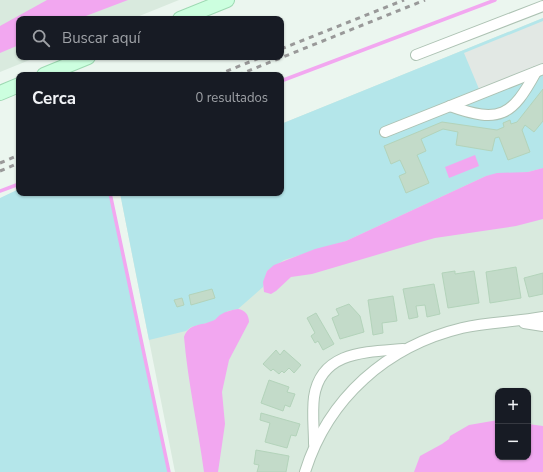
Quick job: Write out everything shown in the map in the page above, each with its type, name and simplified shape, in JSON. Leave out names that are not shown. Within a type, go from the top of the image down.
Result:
[{"type":"main road","points":[[187,16],[227,0]]},
{"type":"main road","points":[[51,72],[81,60]]},
{"type":"main road","points":[[0,93],[16,86]]},
{"type":"street","points":[[416,55],[543,6]]},
{"type":"street","points":[[450,106],[481,114],[495,115],[504,113],[520,100],[540,70]]},
{"type":"street","points":[[385,132],[540,70]]},
{"type":"street","points":[[306,472],[314,448],[326,423],[358,384],[375,369],[405,349],[462,328],[518,322],[543,317]]},
{"type":"street","points":[[518,322],[543,326]]},
{"type":"street","points":[[314,448],[314,398],[317,384],[325,370],[335,362],[353,354],[405,349]]},
{"type":"shaded area","points":[[0,0],[179,0],[139,16],[16,16],[16,60],[30,60],[0,72]]},
{"type":"shaded area","points":[[47,0],[128,0],[86,16],[18,16]]},
{"type":"shaded area","points":[[16,17],[16,46],[0,53],[0,26]]},
{"type":"shaded area","points":[[543,18],[543,472],[175,472],[121,196],[284,196],[284,123]]},
{"type":"shaded area","points":[[543,18],[543,168],[528,172],[486,176],[346,241],[284,260],[267,271],[263,287],[238,309],[228,311],[212,322],[191,327],[186,331],[149,340],[121,196],[284,196],[284,123]]},
{"type":"shaded area","points":[[543,21],[543,64],[479,89],[464,53]]},
{"type":"shaded area","points":[[475,155],[479,166],[449,178],[445,167]]},
{"type":"shaded area","points":[[543,168],[543,219],[516,226],[435,238],[312,274],[291,277],[271,294],[264,292],[263,282],[267,271],[274,265],[315,249],[346,241],[486,176],[497,173],[528,172]]},
{"type":"shaded area","points":[[16,190],[16,196],[111,196],[169,472],[0,472],[0,198]]},
{"type":"shaded area","points":[[238,309],[243,310],[246,313],[249,322],[229,360],[222,392],[225,424],[218,472],[204,472],[184,337],[186,332],[192,327],[208,323],[220,315]]},
{"type":"shaded area","points":[[495,421],[495,460],[531,460],[531,424],[543,426],[543,472],[414,472],[420,456],[442,444],[449,439],[450,436],[469,425]]},
{"type":"building","points":[[543,89],[543,121],[534,132],[525,125],[522,130],[530,152],[508,160],[499,137],[495,138],[492,151],[456,145],[458,132],[443,129],[421,139],[426,151],[417,155],[429,183],[406,193],[399,176],[406,173],[400,160],[391,164],[384,146],[442,122],[497,130],[504,127],[503,123],[510,120],[511,124],[517,122]]},
{"type":"building","points":[[516,267],[521,298],[490,303],[486,272]]},
{"type":"building","points":[[455,271],[455,274],[474,271],[479,303],[448,308],[442,273]]},
{"type":"building","points":[[543,273],[543,294],[529,297],[524,278]]},
{"type":"building","points":[[434,284],[440,314],[427,317],[425,305],[416,306],[418,317],[409,319],[403,289]]},
{"type":"building","points":[[212,289],[215,298],[191,305],[189,295]]},
{"type":"building","points":[[393,296],[397,321],[382,323],[383,333],[373,335],[368,300]]},
{"type":"building","points":[[182,298],[184,305],[177,307],[174,300]]},
{"type":"building","points":[[349,304],[360,316],[364,332],[340,339],[332,318],[339,315],[336,309]]},
{"type":"building","points":[[316,313],[334,344],[323,350],[318,341],[315,343],[311,336],[315,333],[307,318]]},
{"type":"building","points":[[276,350],[280,355],[284,350],[301,365],[294,373],[289,368],[284,373],[282,371],[279,374],[273,369],[271,371],[263,364]]},
{"type":"building","points":[[269,380],[289,387],[287,392],[295,394],[290,407],[285,405],[283,411],[261,403]]},
{"type":"building","points":[[261,413],[300,424],[296,436],[291,435],[287,448],[265,442],[270,423],[260,420]]},
{"type":"building","points":[[256,450],[289,456],[286,472],[257,472],[259,465],[254,464]]},
{"type":"waterway","points":[[284,80],[495,0]]},
{"type":"waterway","points":[[0,191],[16,185]]},
{"type":"waterway","points":[[111,196],[169,472]]},
{"type":"railway","points":[[284,48],[404,0]]},
{"type":"railway","points":[[284,57],[425,0]]},
{"type":"railway","points":[[224,72],[254,60]]},
{"type":"railway","points":[[245,72],[275,60]]},
{"type":"railway","points":[[0,163],[16,156]]},
{"type":"railway","points":[[0,171],[16,164]]}]
